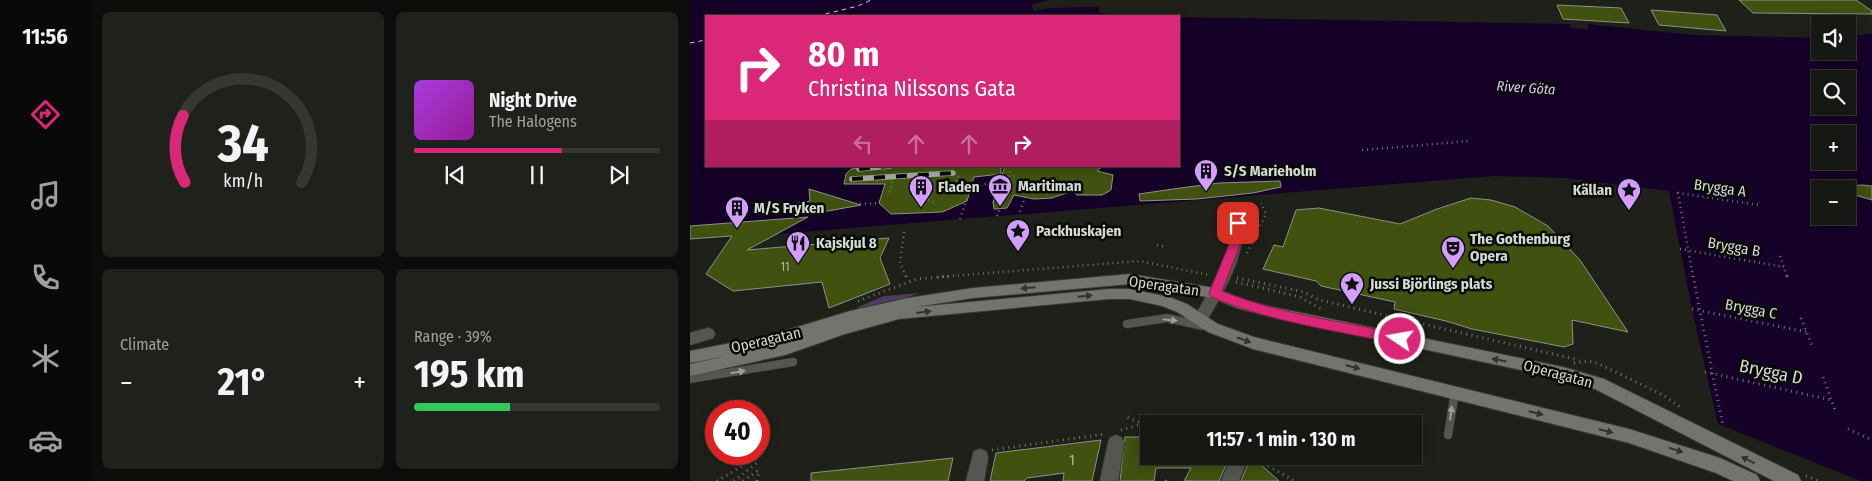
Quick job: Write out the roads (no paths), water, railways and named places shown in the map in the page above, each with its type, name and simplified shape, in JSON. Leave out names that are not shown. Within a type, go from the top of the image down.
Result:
[{"type":"street","points":[[1206,324],[1215,293],[1239,235],[1238,223]]},
{"type":"street","name":"Operagatan","points":[[690,357],[796,334],[850,316],[882,308],[972,293],[1130,279],[1215,293],[1242,304],[1272,312],[1564,373],[1599,384],[1792,481]]},
{"type":"street","name":"Operagatan","points":[[690,370],[785,349],[899,314],[1109,294],[1130,294],[1164,301],[1206,324],[1253,343],[1454,392],[1662,446],[1720,466],[1751,481]]},
{"type":"street","points":[[690,339],[708,334]]},
{"type":"street","points":[[1109,481],[1116,437]]},
{"type":"street","points":[[975,481],[980,457]]},
{"type":"street","points":[[1230,481],[1237,465]]},
{"type":"lane","points":[[1128,324],[1167,318],[1206,324]]},
{"type":"lane","points":[[690,379],[793,362]]},
{"type":"lane","points":[[1448,434],[1454,392]]},
{"type":"water","name":"River Göta","points":[[690,0],[1050,0],[1032,4],[1033,11],[1051,8],[1099,7],[1099,12],[1109,15],[705,15],[705,167],[868,167],[851,169],[846,174],[845,181],[1029,167],[1180,167],[1180,17],[1569,24],[1571,28],[1588,29],[1588,24],[1692,35],[1811,38],[1811,60],[1856,60],[1856,35],[1872,34],[1872,186],[1856,187],[1856,180],[1811,180],[1811,225],[1856,225],[1856,194],[1872,200],[1872,481],[1861,481],[1718,424],[1692,309],[1669,191],[1564,178],[1494,176],[690,241],[769,233],[786,220],[690,226]],"holes":[[[980,176],[936,181],[856,184]],[[1219,183],[1264,191],[1197,199],[1153,200],[1151,193]],[[971,191],[969,197],[964,200],[882,206],[879,203],[880,200],[889,196]],[[844,201],[859,204],[841,209],[808,213],[797,213],[779,209],[790,205]],[[950,204],[955,207],[942,212],[894,214],[887,212],[888,209]]]},
{"type":"railway","points":[[859,169],[880,167]]},
{"type":"railway","points":[[852,179],[953,173]]},
{"type":"place","name":"S/S Marieholm","points":[[1206,192]]},
{"type":"place","name":"Maritiman","points":[[1000,207]]},
{"type":"place","name":"Fladen","points":[[921,208]]},
{"type":"place","name":"Källan","points":[[1629,211]]},
{"type":"place","name":"M/S Fryken","points":[[737,229]]},
{"type":"place","name":"Packhuskajen","points":[[1018,252]]},
{"type":"place","name":"Kajskjul 8","points":[[798,264]]},
{"type":"place","name":"The Gothenburg Opera","points":[[1453,269]]},
{"type":"place","name":"Jussi Björlings plats","points":[[1352,305]]}]
